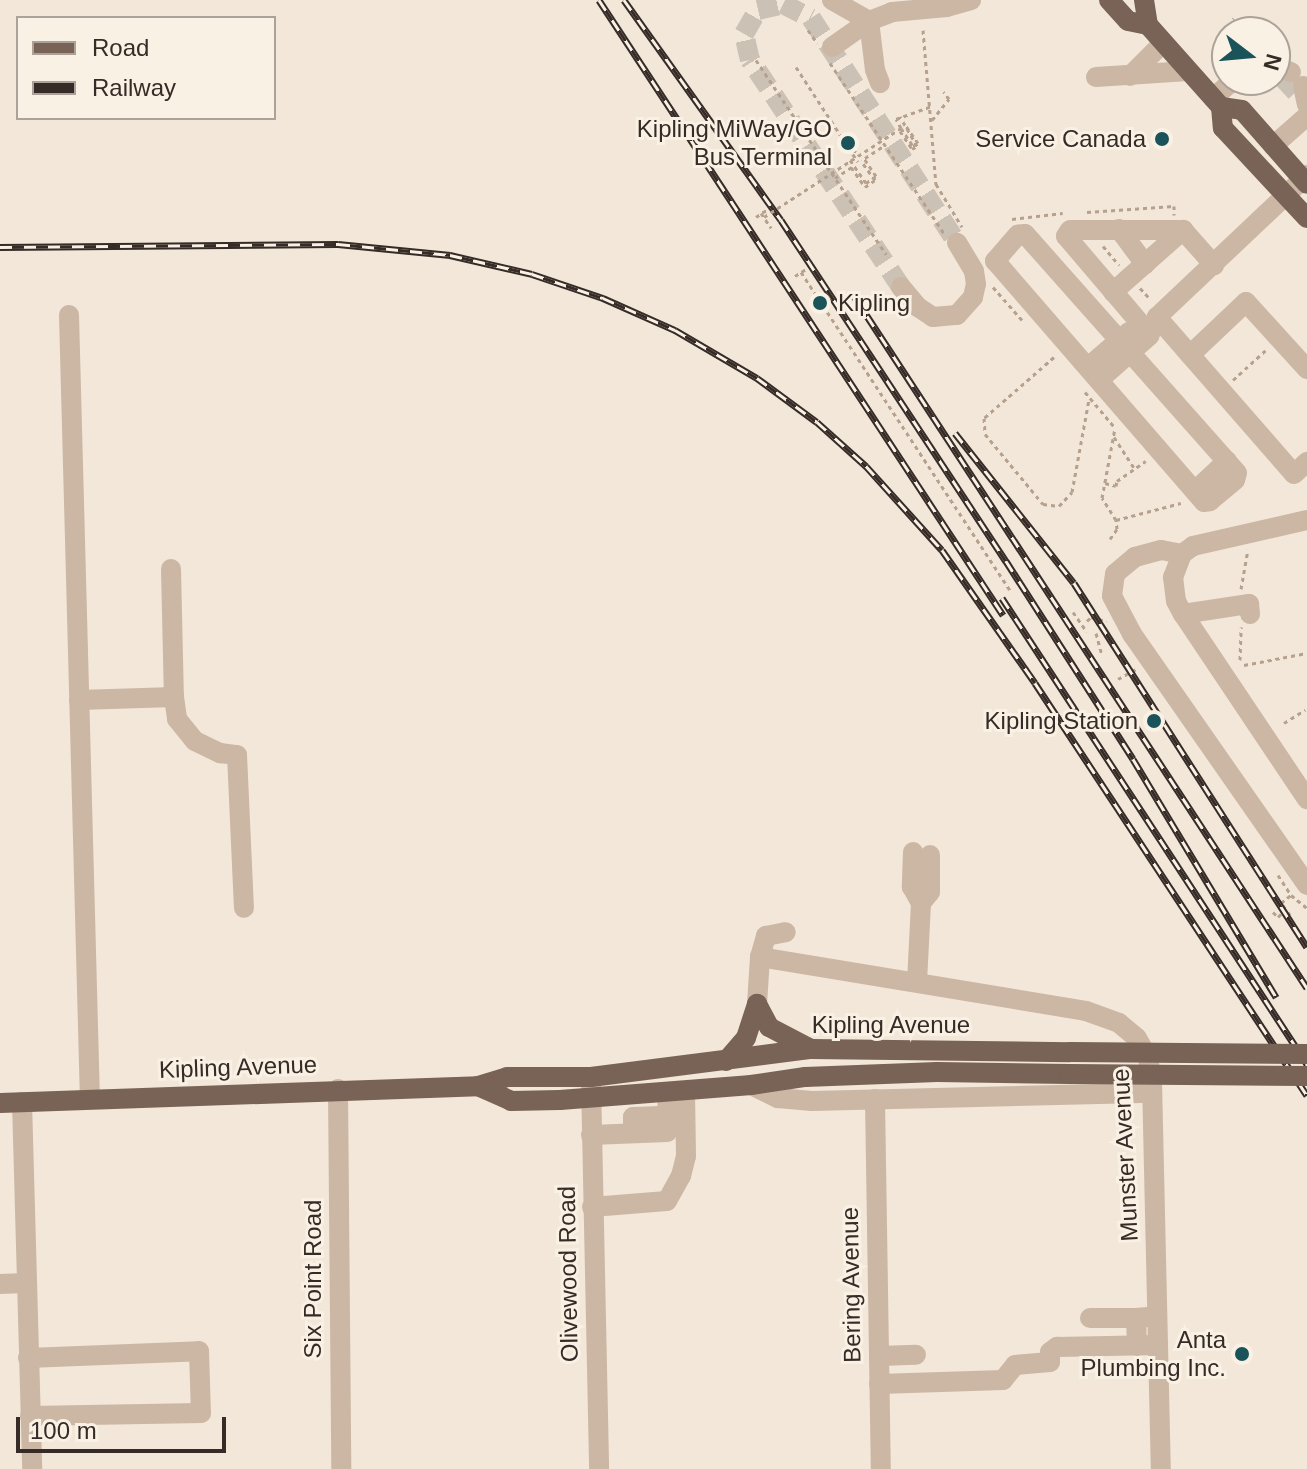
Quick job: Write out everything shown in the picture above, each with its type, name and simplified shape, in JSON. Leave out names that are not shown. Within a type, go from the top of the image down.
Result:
[{"type":"main road","points":[[1109,0],[1128,21],[1148,25]]},
{"type":"main road","points":[[1144,0],[1148,25],[1188,71],[1217,102],[1242,110],[1306,180]]},
{"type":"main road","points":[[1217,102],[1223,128],[1307,218]]},
{"type":"main road","points":[[757,1004],[769,1027],[811,1049]]},
{"type":"main road","points":[[726,1061],[746,1038],[757,1004]]},
{"type":"main road","name":"Kipling Avenue","points":[[0,1103],[478,1086],[507,1077],[591,1077],[811,1049],[1307,1054]]},
{"type":"main road","name":"Kipling Avenue","points":[[478,1086],[511,1101],[591,1100],[805,1077],[937,1072],[1307,1076]]},
{"type":"street","points":[[832,0],[869,21]]},
{"type":"street","points":[[832,47],[869,21],[892,12],[947,7],[971,0]]},
{"type":"street","points":[[869,21],[875,70],[880,83]]},
{"type":"street","points":[[1130,76],[1163,43]]},
{"type":"street","points":[[1096,77],[1188,71]]},
{"type":"street","points":[[1217,102],[1222,96]]},
{"type":"street","points":[[1273,146],[1288,96]]},
{"type":"street","points":[[1148,320],[1214,265],[1306,180]]},
{"type":"street","points":[[1119,229],[1145,264]]},
{"type":"street","points":[[1214,265],[1183,230],[1070,230],[1066,236],[1113,292],[1190,355],[1294,474],[1307,462]]},
{"type":"street","points":[[1113,292],[1183,230]]},
{"type":"street","points":[[1018,235],[1031,238],[1125,346],[1237,473],[1235,480],[1210,501],[1188,497],[995,261],[1018,235]]},
{"type":"street","points":[[901,287],[918,307],[933,317],[957,315],[973,297],[976,284],[974,271],[952,241]]},
{"type":"street","points":[[1190,355],[1246,302],[1307,369]]},
{"type":"street","points":[[69,315],[90,1099]]},
{"type":"street","points":[[1092,382],[1125,346],[1149,336],[1148,320]]},
{"type":"street","points":[[1299,890],[1132,634],[1112,596],[1115,574],[1135,557],[1161,550],[1182,554],[1206,541],[1307,520]]},
{"type":"street","points":[[1182,554],[1173,577],[1176,601],[1307,799]]},
{"type":"street","points":[[171,569],[177,719],[195,741],[220,753],[237,755],[244,908]]},
{"type":"street","points":[[1183,614],[1249,604],[1250,614]]},
{"type":"street","points":[[79,700],[174,697]]},
{"type":"street","points":[[917,981],[921,903],[912,887],[921,853]]},
{"type":"street","points":[[757,1004],[760,957],[766,936],[786,932]]},
{"type":"street","name":"Munster Avenue","points":[[760,957],[917,981],[1109,1017],[1129,1029],[1143,1048],[1151,1070],[1161,1469]]},
{"type":"street","name":"Olivewood Road","points":[[591,1077],[599,1469]]},
{"type":"street","name":"Kipling Avenue","points":[[751,1085],[778,1098],[1151,1093]]},
{"type":"street","name":"Six Point Road","points":[[338,1089],[341,1469]]},
{"type":"street","points":[[591,1135],[633,1125],[667,1132],[667,1116],[676,1092]]},
{"type":"street","points":[[592,1207],[667,1201],[681,1176],[686,1156],[676,1092]]},
{"type":"street","points":[[632,1096],[633,1125]]},
{"type":"street","name":"Bering Avenue","points":[[875,1099],[881,1469]]},
{"type":"street","points":[[22,1102],[32,1469]]},
{"type":"street","points":[[0,1284],[26,1283]]},
{"type":"street","points":[[1090,1318],[1157,1316]]},
{"type":"street","points":[[1136,1318],[1137,1346]]},
{"type":"street","points":[[879,1384],[1003,1380],[1015,1365],[1050,1362],[1050,1352],[1057,1347],[1158,1345]]},
{"type":"street","points":[[28,1358],[199,1351],[201,1413],[30,1416]]},
{"type":"street","points":[[879,1356],[916,1355]]},
{"type":"path","points":[[808,30],[952,241]]},
{"type":"path","points":[[756,60],[886,254]]},
{"type":"path","points":[[796,67],[875,180],[865,187],[851,167]]},
{"type":"path","points":[[932,120],[949,99],[944,92]]},
{"type":"path","points":[[898,118],[931,106]]},
{"type":"path","points":[[898,118],[906,126],[918,143],[913,146],[900,130],[898,118]]},
{"type":"path","points":[[756,217],[900,130]]},
{"type":"path","points":[[835,178],[885,145]]},
{"type":"path","points":[[853,149],[858,155]]},
{"type":"path","points":[[850,160],[866,183],[876,176],[861,160]]},
{"type":"path","points":[[763,215],[768,209]]},
{"type":"path","points":[[763,215],[771,228]]},
{"type":"path","points":[[795,276],[808,268]]},
{"type":"path","points":[[801,272],[1011,592]]},
{"type":"path","points":[[1054,357],[984,418],[985,434],[1043,504],[1059,506],[1072,492],[1092,382]]},
{"type":"path","points":[[1110,539],[1117,529],[1116,520],[1102,498],[1115,428]]},
{"type":"path","points":[[1114,437],[1135,469]]},
{"type":"path","points":[[1105,483],[1116,486],[1117,481],[1149,459]]},
{"type":"path","points":[[1116,520],[1188,497]]},
{"type":"path","points":[[1073,612],[1087,632]]},
{"type":"path","points":[[1087,621],[1091,617],[1107,621]]},
{"type":"path","points":[[1096,633],[1102,655]]},
{"type":"path","points":[[1244,665],[1307,653]]},
{"type":"path","points":[[1118,679],[1138,668]]},
{"type":"path","points":[[1284,723],[1305,710]]},
{"type":"path","points":[[1286,909],[1278,917],[1273,912],[1299,890]]},
{"type":"path","points":[[1281,903],[1290,915]]},
{"type":"tunnel","points":[[901,287],[750,60],[744,34],[758,10],[783,4],[811,18],[957,243]]},
{"type":"tunnel","points":[[1291,87],[1296,92]]},
{"type":"railway","points":[[599,0],[1003,615]]},
{"type":"railway","points":[[624,0],[781,220],[1006,561],[1133,759],[1276,997]]},
{"type":"railway","points":[[0,247],[338,244],[450,255],[532,274],[603,298],[675,330],[757,378],[817,422],[866,466],[942,550],[1035,683],[1307,1095]]},
{"type":"railway","points":[[854,296],[1307,988]]},
{"type":"railway","points":[[955,433],[1074,583],[1307,947]]},
{"type":"railway","points":[[1002,598],[1307,1064]]},
{"type":"place","name":"Service Canada","points":[[1162,139]]},
{"type":"place","name":"Kipling MiWay/GO Bus Terminal","points":[[848,143]]},
{"type":"place","name":"Kipling","points":[[820,303]]},
{"type":"place","name":"Kipling Station","points":[[1154,721]]},
{"type":"place","name":"Anta Plumbing Inc.","points":[[1242,1354]]}]
